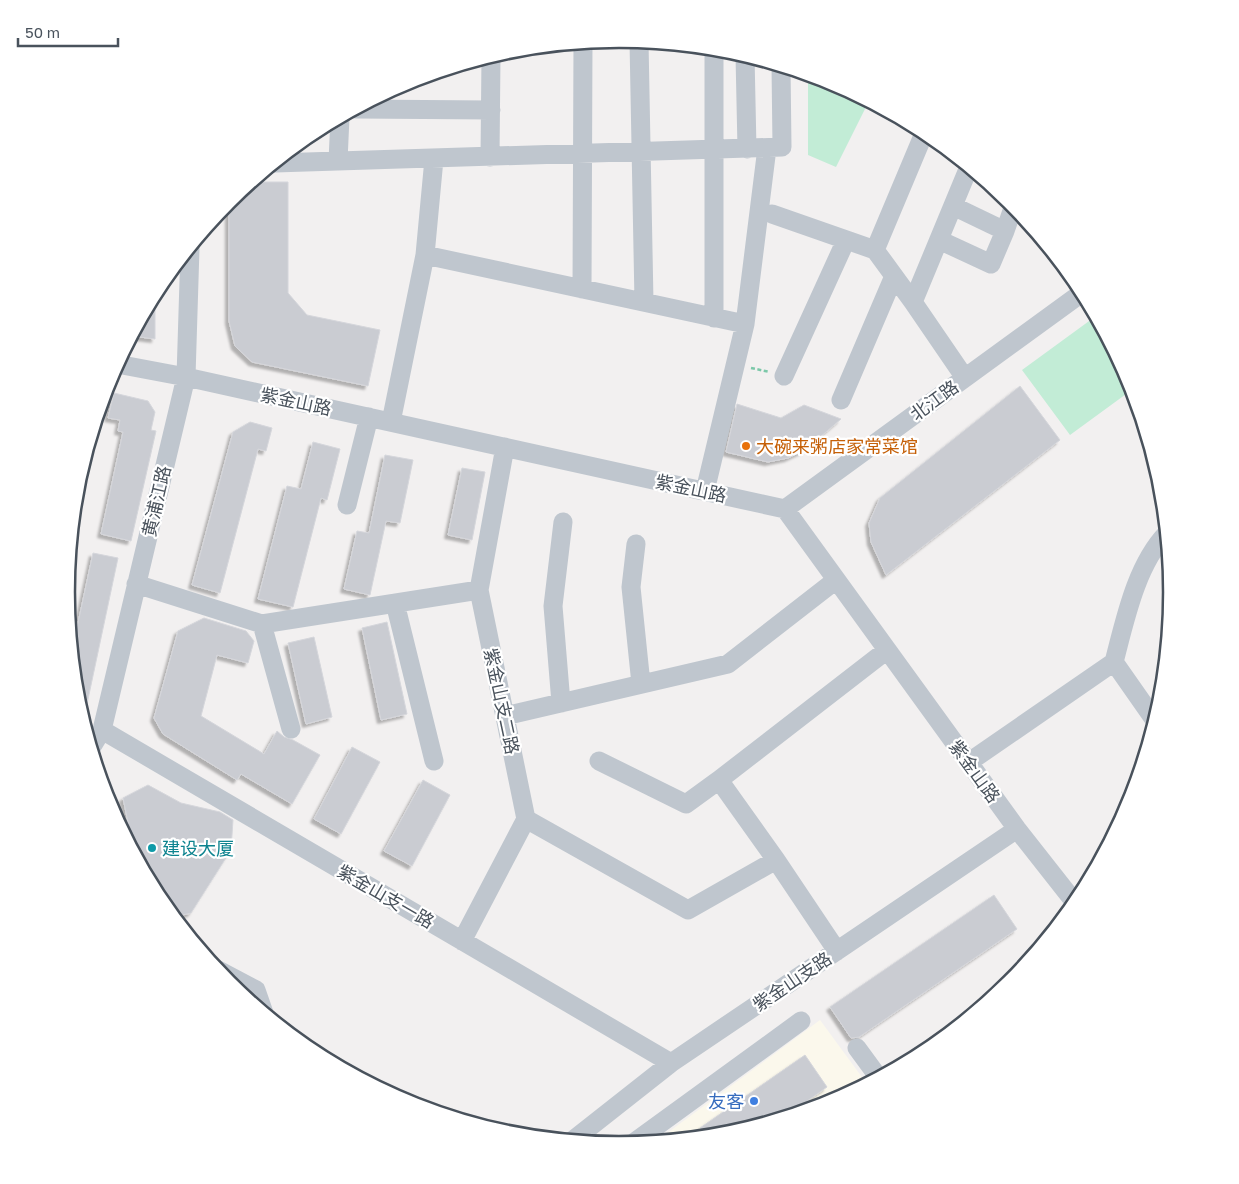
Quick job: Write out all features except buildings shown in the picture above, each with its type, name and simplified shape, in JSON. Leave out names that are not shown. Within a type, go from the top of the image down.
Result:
[{"type":"street","points":[[582,49],[582,289]]},
{"type":"street","points":[[639,49],[644,302]]},
{"type":"street","points":[[714,56],[714,318]]},
{"type":"street","points":[[490,157],[491,63]]},
{"type":"street","points":[[745,63],[747,149]]},
{"type":"street","points":[[705,491],[737,364],[745,324],[775,148],[781,72]]},
{"type":"street","points":[[369,109],[491,110]]},
{"type":"street","points":[[338,161],[340,125]]},
{"type":"street","points":[[874,250],[922,139]]},
{"type":"street","points":[[286,162],[775,148]]},
{"type":"street","points":[[391,422],[425,255],[434,158]]},
{"type":"street","points":[[914,302],[967,173]]},
{"type":"street","points":[[953,206],[1004,231]]},
{"type":"street","points":[[939,240],[991,264],[1011,213]]},
{"type":"street","points":[[772,214],[874,250],[914,302],[965,378]]},
{"type":"street","points":[[784,376],[846,240]]},
{"type":"street","points":[[425,255],[745,324]]},
{"type":"street","name":"黄浦江路","points":[[95,737],[136,584],[186,376],[190,259]]},
{"type":"street","points":[[841,400],[894,276]]},
{"type":"street","name":"北江路","points":[[785,509],[1077,297]]},
{"type":"street","name":"紫金山路","points":[[124,365],[186,376],[785,509],[1017,829],[1070,897]]},
{"type":"street","points":[[347,505],[369,417]]},
{"type":"street","name":"紫金山支二路","points":[[505,447],[479,590],[526,820]]},
{"type":"street","points":[[561,702],[553,606],[563,522]]},
{"type":"street","points":[[968,762],[1114,662],[1130,599],[1157,543],[1161,539]]},
{"type":"street","points":[[636,544],[631,588],[640,684]]},
{"type":"street","points":[[505,716],[728,664],[836,580]]},
{"type":"street","points":[[136,584],[262,624],[479,590]]},
{"type":"street","points":[[395,603],[434,761]]},
{"type":"street","points":[[262,624],[291,729]]},
{"type":"street","points":[[599,761],[686,804],[887,650]]},
{"type":"street","points":[[1114,662],[1150,713]]},
{"type":"street","name":"紫金山支一路","points":[[97,744],[462,941],[671,1063]]},
{"type":"street","points":[[719,780],[837,950]]},
{"type":"street","points":[[462,941],[526,820],[688,910],[776,860]]},
{"type":"street","name":"紫金山支路","points":[[580,1135],[671,1063],[1017,829]]},
{"type":"street","points":[[238,980],[256,990],[260,1001]]},
{"type":"street","points":[[644,1135],[801,1020]]},
{"type":"street","points":[[857,1048],[874,1073]]},
{"type":"path","points":[[737,364],[784,376]]},
{"type":"shaded area","points":[[820,1020],[863,1079],[795,1108],[760,1118],[691,1132],[666,1134]]},
{"type":"green space","points":[[808,81],[866,107],[836,167],[808,155]]},
{"type":"green space","points":[[1091,320],[1108,351],[1127,394],[1070,435],[1022,370]]},
{"type":"place","name":"大碗来粥店家常菜馆","points":[[746,446]]},
{"type":"place","name":"建设大厦","points":[[152,848]]},
{"type":"place","name":"友客","points":[[754,1101]]}]
